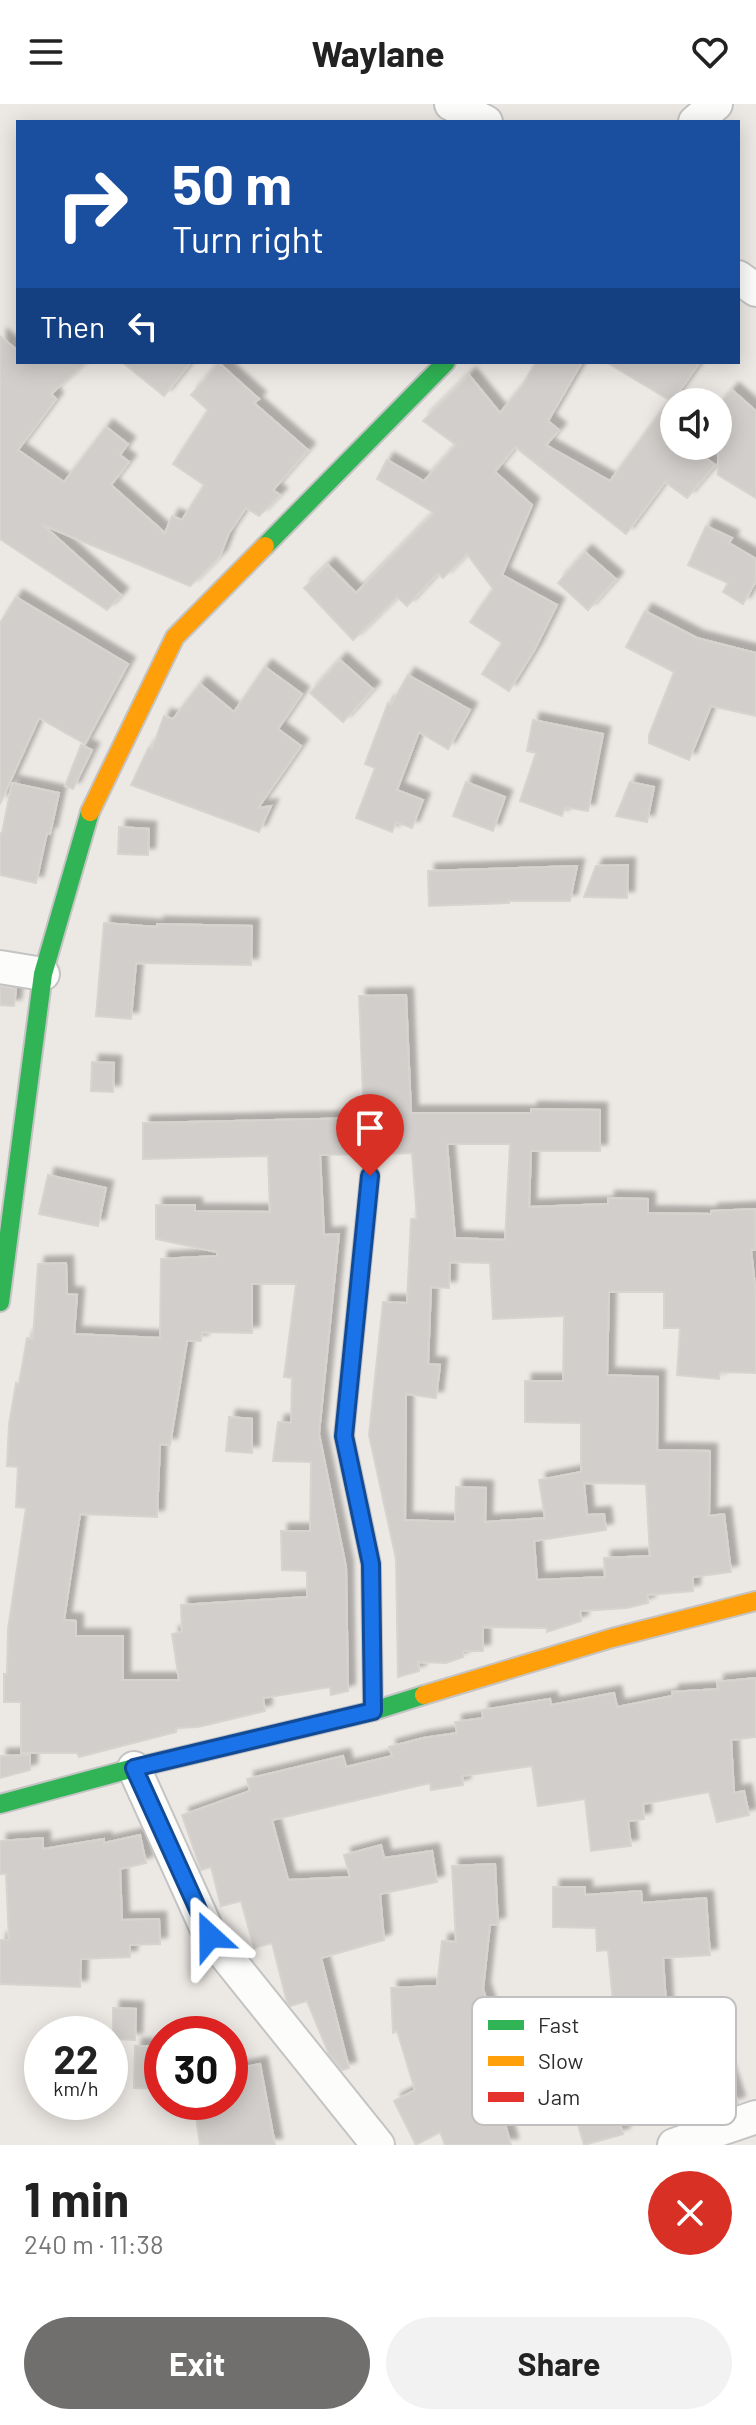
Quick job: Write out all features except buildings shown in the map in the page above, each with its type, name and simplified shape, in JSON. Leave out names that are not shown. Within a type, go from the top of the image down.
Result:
[{"type":"street","points":[[451,104],[482,120]]},
{"type":"street","points":[[697,120],[716,104]]},
{"type":"street","points":[[0,1302],[43,974],[90,811],[175,637],[444,364]]},
{"type":"street","points":[[0,967],[43,974]]},
{"type":"street","points":[[370,1176],[344,1436],[371,1564],[373,1711]]},
{"type":"street","points":[[0,1804],[134,1768],[373,1711],[612,1638],[756,1601]]},
{"type":"street","points":[[134,1768],[210,1936],[378,2145]]},
{"type":"street","points":[[736,2124],[756,2117]]},
{"type":"street","points":[[674,2145],[733,2125]]},
{"type":"traffic: fast","points":[[265,546],[444,364]]},
{"type":"traffic: fast","points":[[0,1302],[43,974],[90,812]]},
{"type":"traffic: fast","points":[[0,1804],[134,1768],[373,1711],[424,1695]]},
{"type":"traffic: slow","points":[[90,812],[175,637],[265,546]]},
{"type":"traffic: slow","points":[[360,1511],[371,1564],[373,1711]]},
{"type":"traffic: slow","points":[[424,1695],[612,1638],[756,1601]]},
{"type":"traffic: jam","points":[[360,1511],[344,1436],[370,1176]]},
{"type":"route","points":[[210,1936],[134,1768],[373,1711],[371,1564],[344,1436],[370,1176]]}]
